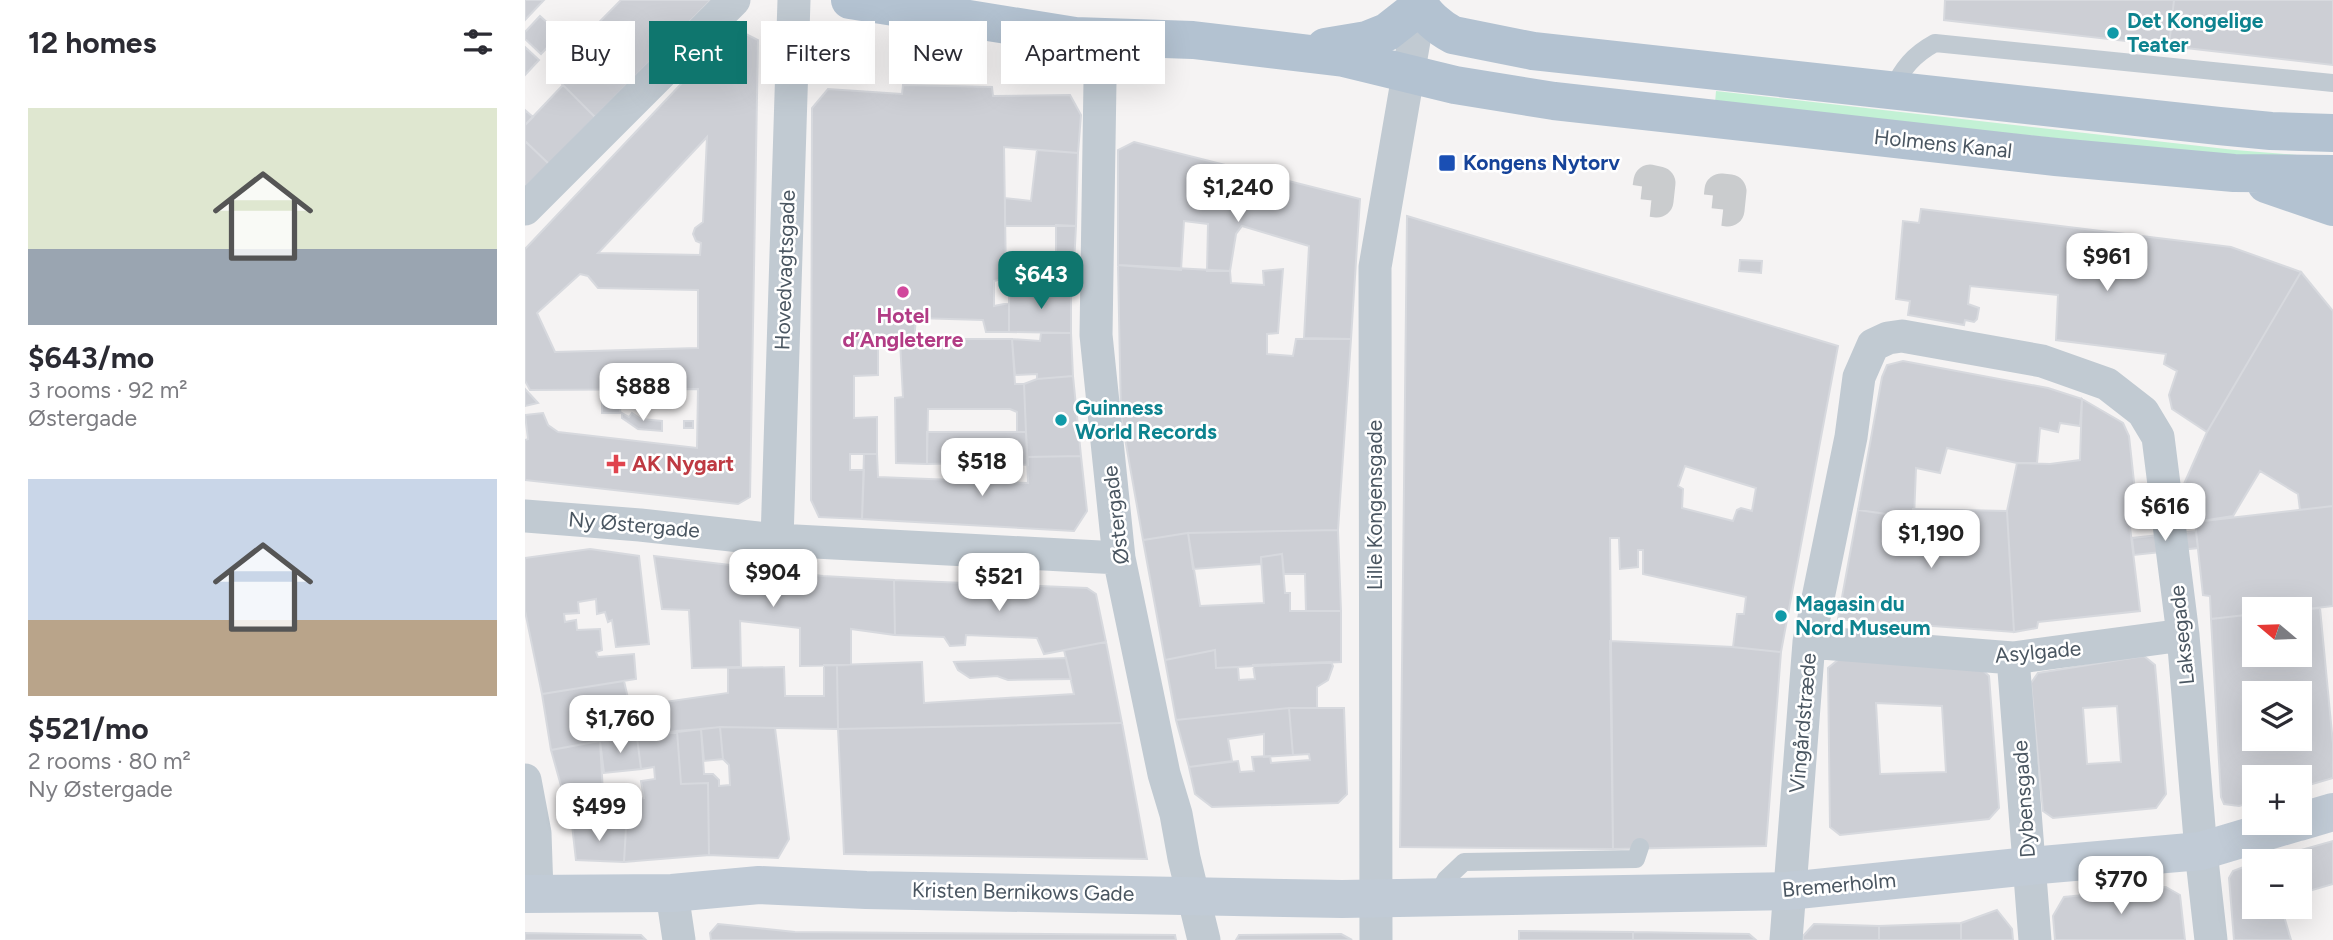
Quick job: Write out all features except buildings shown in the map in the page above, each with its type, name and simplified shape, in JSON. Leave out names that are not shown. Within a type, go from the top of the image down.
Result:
[{"type":"main road","points":[[851,0],[1075,36],[1193,40],[1344,58],[1409,73]]},
{"type":"main road","points":[[1291,52],[1367,40],[1387,32],[1419,3],[1442,29],[1453,35],[1533,51],[2219,127],[2333,133]]},
{"type":"main road","name":"Holmens Kanal","points":[[1409,73],[1485,91],[1554,101],[2043,156],[2234,173],[2333,174]]},
{"type":"main road","points":[[2234,173],[2333,207]]},
{"type":"street","points":[[525,209],[734,0]]},
{"type":"street","name":"Hovedvagtsgade","points":[[777,540],[794,0]]},
{"type":"street","name":"Lille Kongensgade","points":[[1376,940],[1375,267],[1419,3]]},
{"type":"street","name":"Østergade","points":[[1100,84],[1096,335],[1119,558],[1164,774],[1176,814],[1204,940]]},
{"type":"street","name":"Laksegade","points":[[1873,345],[1888,338],[1902,336],[2042,361],[2107,384],[2143,412],[2158,436],[2183,635],[2211,940]]},
{"type":"street","name":"Vingårdstræde","points":[[1786,940],[1809,642],[1851,437],[1859,377],[1873,345]]},
{"type":"street","name":"Ny Østergade","points":[[525,516],[640,524],[777,540],[1119,558]]},
{"type":"street","name":"Asylgade","points":[[1809,642],[2014,658],[2183,635]]},
{"type":"street","name":"Dybensgade","points":[[2014,658],[2035,940]]},
{"type":"street","points":[[525,780],[535,833],[531,893]]},
{"type":"street","name":"Bremerholm","points":[[2312,818],[2333,812]]},
{"type":"street","name":"Bremerholm","points":[[1374,898],[1788,891],[2029,866],[2201,852],[2257,835]]},
{"type":"street","name":"Kristen Bernikows Gade","points":[[531,893],[672,893],[759,885],[866,890],[1374,898]]},
{"type":"street","points":[[672,893],[680,940]]},
{"type":"lane","points":[[1892,90],[1903,69],[1918,52],[1935,43],[2333,83]]},
{"type":"lane","points":[[1437,896],[1445,879],[1464,862],[1636,859],[1640,846]]},
{"type":"green space","points":[[1716,91],[2297,155],[2333,167],[1715,103]]},
{"type":"tunnel","points":[[1650,181],[1659,183],[1657,201],[1647,200],[1650,181]]},
{"type":"tunnel","points":[[1721,190],[1730,191],[1728,210],[1719,209],[1721,190]]},
{"type":"place","name":"Det Kongelige Teater","points":[[2113,33]]},
{"type":"place","name":"Kongens Nytorv","points":[[1447,163]]},
{"type":"place","name":"Hotel d’Angleterre","points":[[903,292]]},
{"type":"place","name":"Guinness World Records","points":[[1061,420]]},
{"type":"place","name":"AK Nygart","points":[[616,464]]},
{"type":"place","name":"Magasin du Nord Museum","points":[[1781,616]]}]
